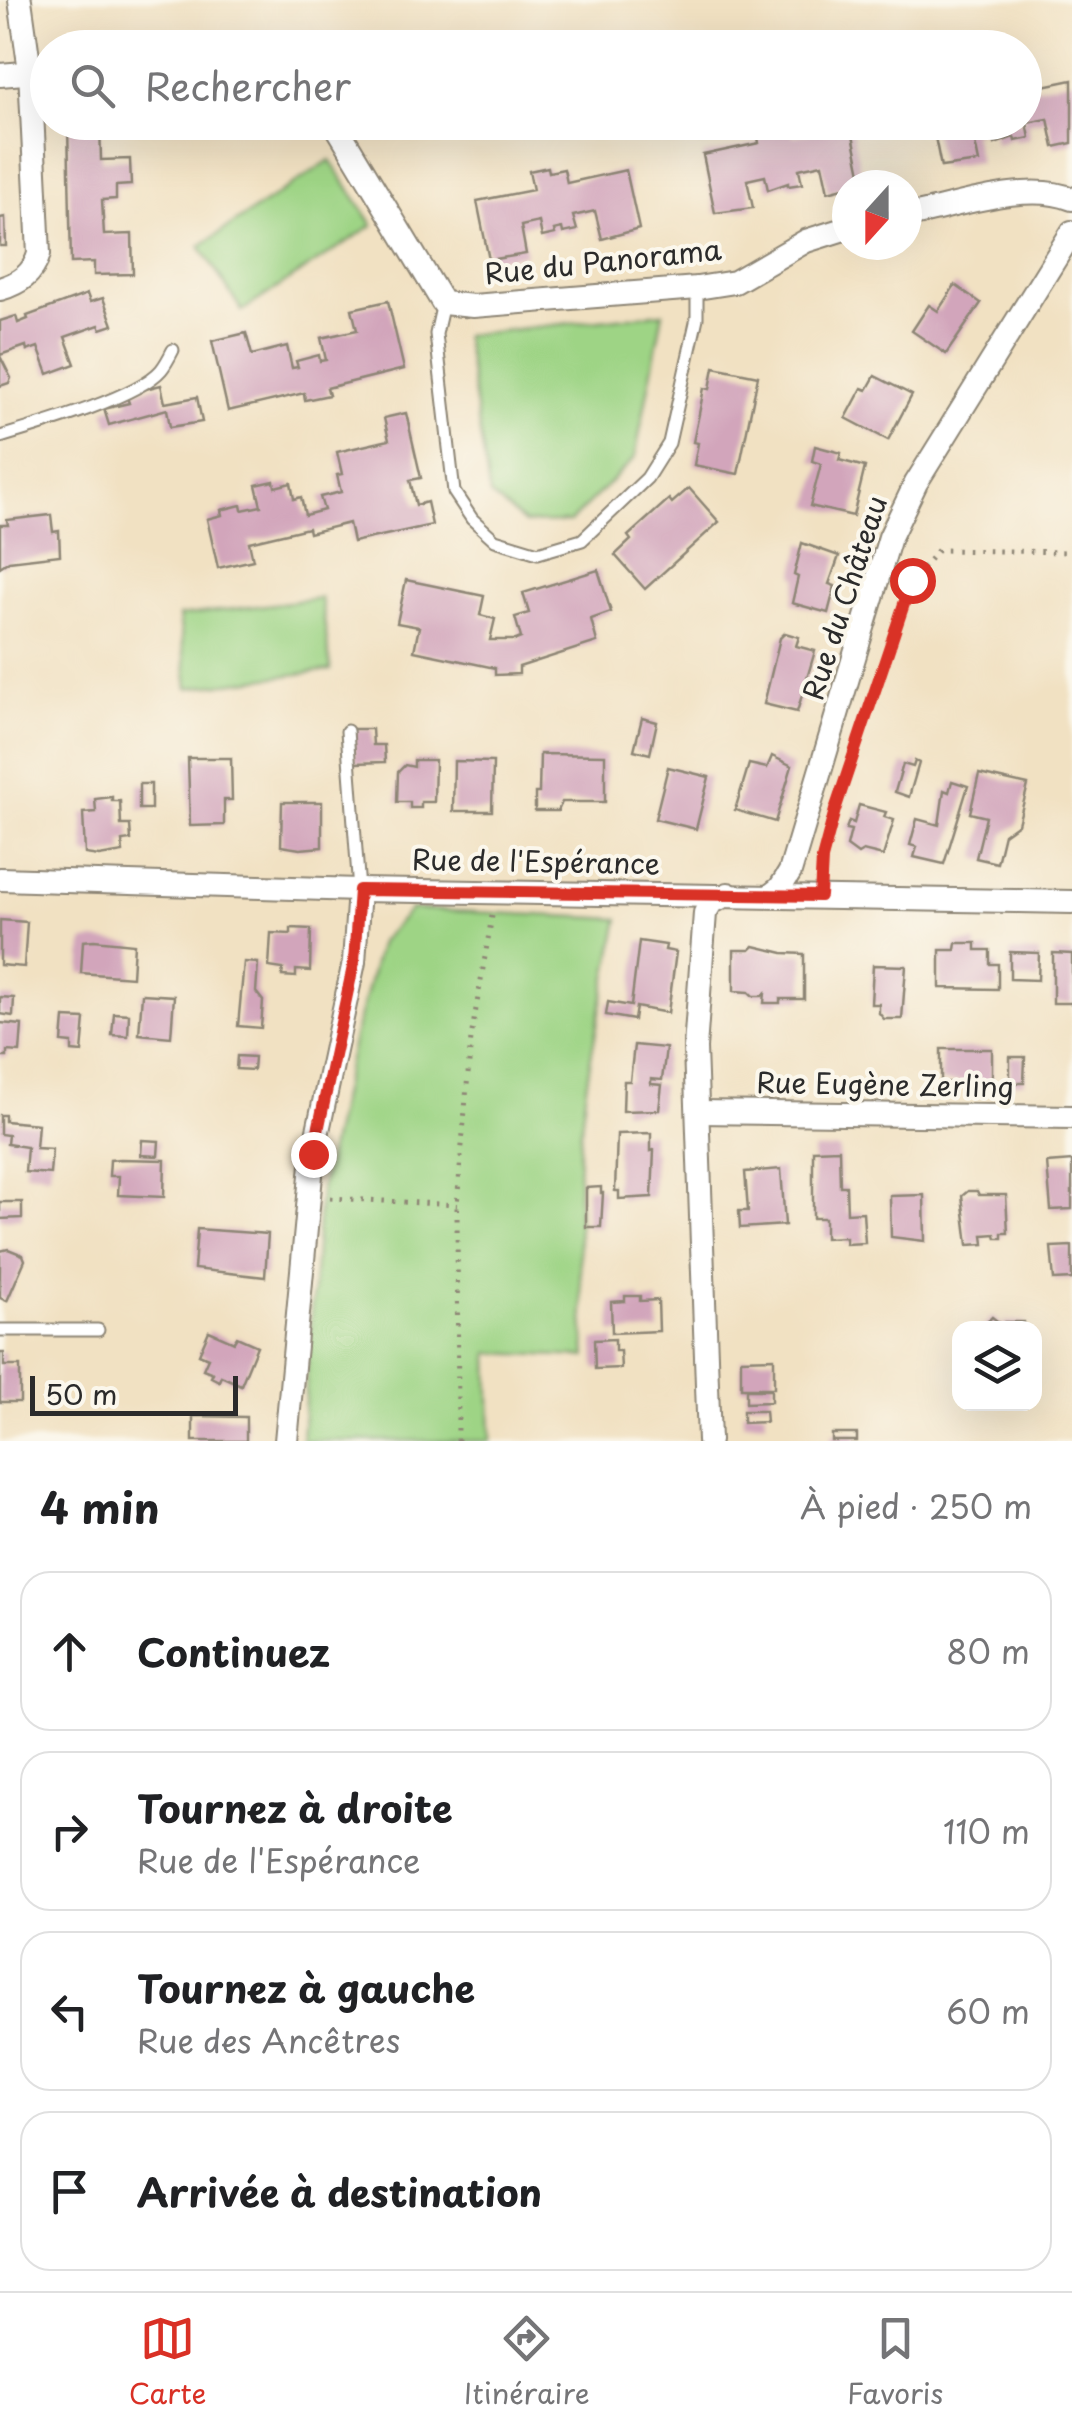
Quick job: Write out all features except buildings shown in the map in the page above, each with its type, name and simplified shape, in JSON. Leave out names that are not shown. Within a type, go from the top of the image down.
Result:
[{"type":"street","points":[[20,0],[30,37]]},
{"type":"street","points":[[0,76],[30,71]]},
{"type":"street","points":[[0,289],[24,279],[36,265],[39,254],[39,140]]},
{"type":"street","points":[[345,140],[443,302]]},
{"type":"street","points":[[922,213],[1032,190],[1057,192],[1072,199]]},
{"type":"street","name":"Rue du Château","points":[[770,895],[790,872],[890,537],[916,483],[1072,232]]},
{"type":"street","name":"Rue du Panorama","points":[[443,302],[473,306],[735,282],[806,241],[832,233]]},
{"type":"street","name":"Rue de l'Espérance","points":[[0,878],[359,890],[1072,902]]},
{"type":"street","points":[[286,1441],[313,1154],[354,962],[359,890]]},
{"type":"street","points":[[709,1441],[696,1048],[705,913],[711,903],[728,894]]},
{"type":"street","name":"Rue Eugène Zerling","points":[[698,1112],[1072,1117]]},
{"type":"lane","points":[[443,302],[436,334],[454,492],[472,520],[495,540],[538,553],[582,540],[647,478],[668,444],[697,318],[697,288]]},
{"type":"lane","points":[[0,437],[71,415],[141,385],[160,371],[174,350]]},
{"type":"lane","points":[[347,731],[359,890]]},
{"type":"lane","points":[[0,1330],[98,1330]]},
{"type":"path","points":[[853,757],[912,580],[938,550],[1072,552]]},
{"type":"path","points":[[458,1441],[457,1205],[471,1038],[492,919],[493,891]]},
{"type":"path","points":[[308,1196],[457,1205]]},
{"type":"green space","points":[[330,160],[373,225],[242,311],[200,246]]},
{"type":"green space","points":[[663,313],[635,458],[570,522],[525,523],[490,495],[464,335]]},
{"type":"green space","points":[[321,598],[331,670],[188,688],[179,616]]},
{"type":"green space","points":[[411,909],[619,919],[581,1125],[579,1231],[586,1357],[489,1353],[491,1441],[302,1441],[320,1192],[354,1037],[380,942]]},
{"type":"route","points":[[313,1154],[354,962],[359,890],[820,896],[822,859],[835,810],[912,580]]}]
